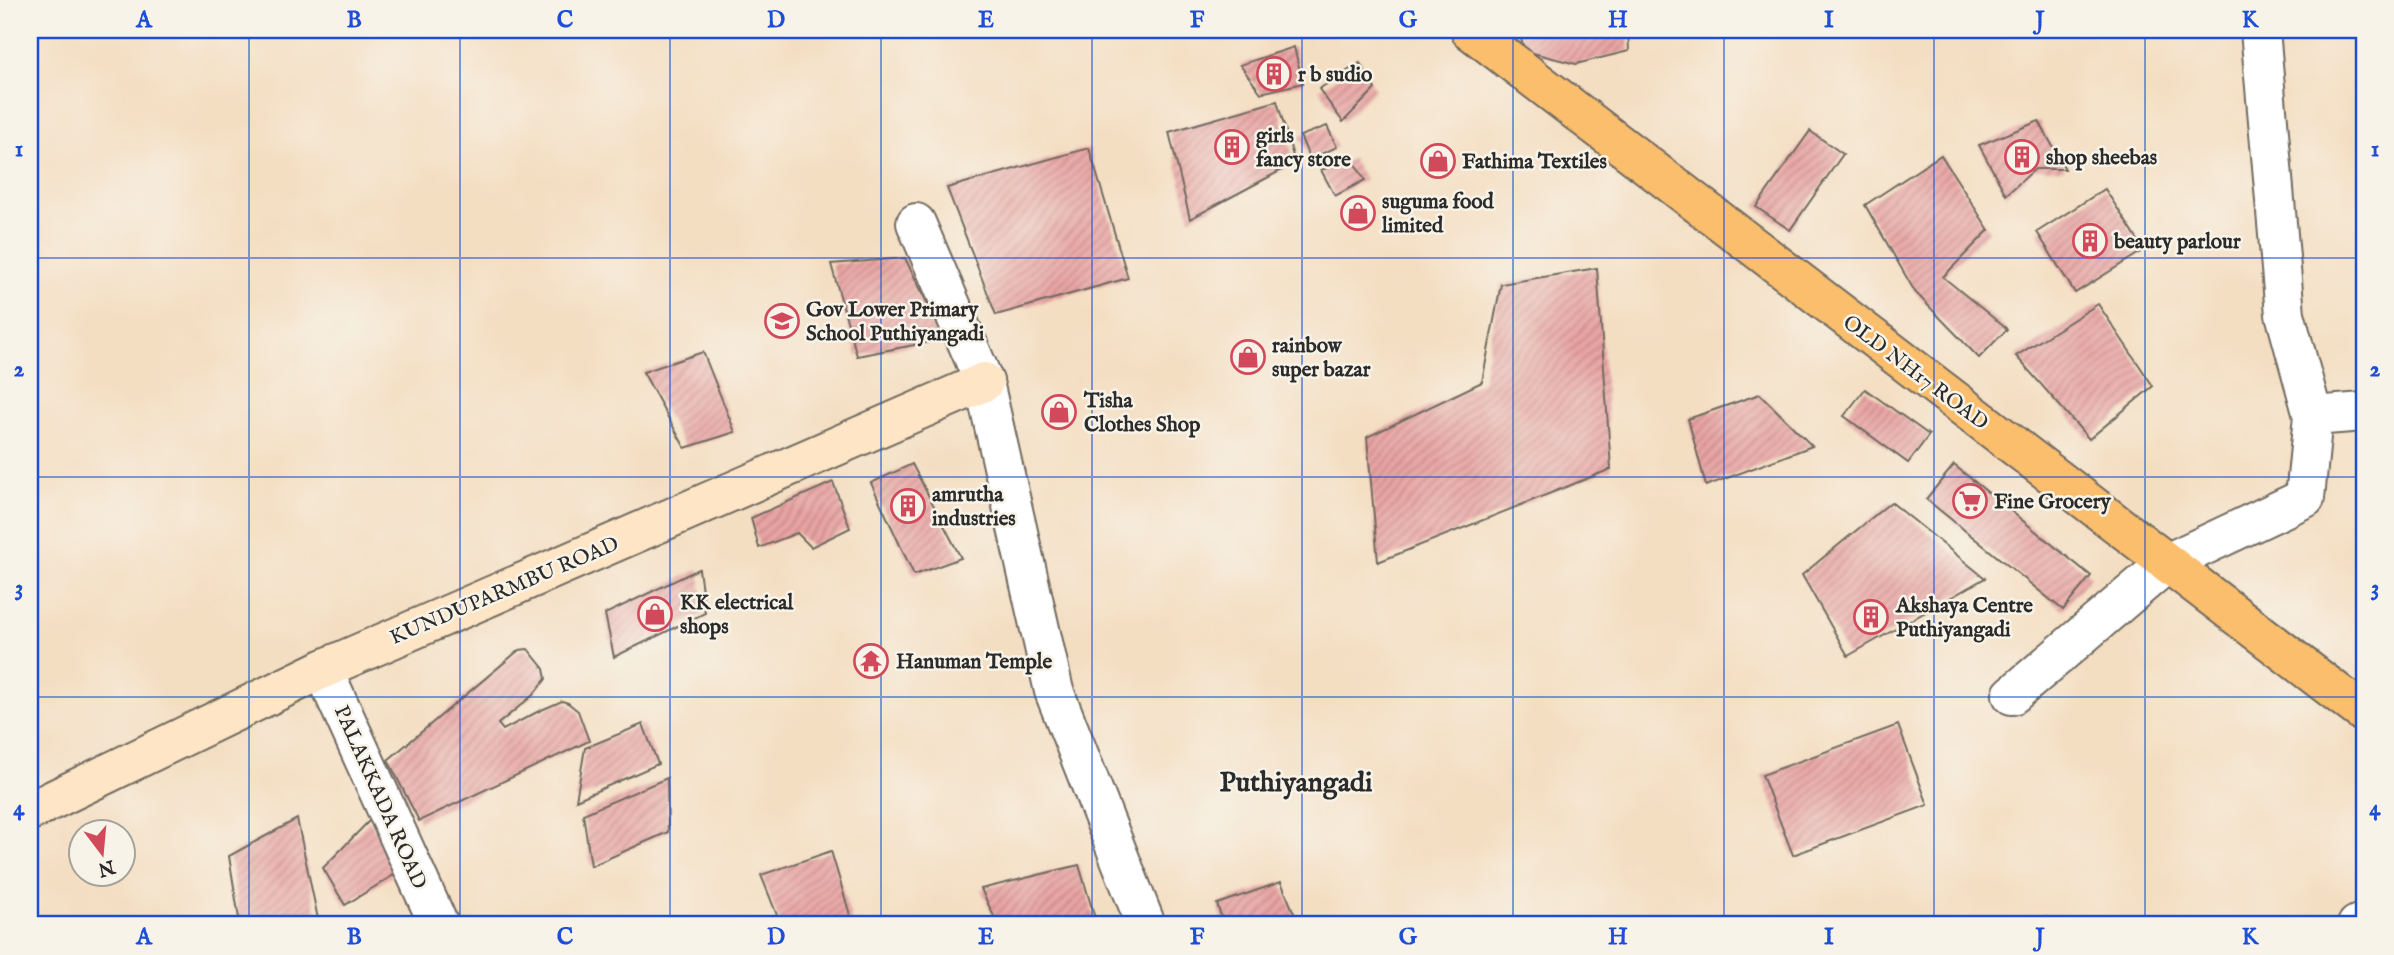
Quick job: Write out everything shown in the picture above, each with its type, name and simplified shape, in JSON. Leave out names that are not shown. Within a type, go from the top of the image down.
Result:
[{"type":"main road","name":"OLD NH17 ROAD","points":[[1470,30],[2364,713]]},
{"type":"main road","name":"KUNDUPARMBU ROAD","points":[[30,811],[323,668],[984,382]]},
{"type":"street","points":[[2012,695],[2167,563],[2305,498],[2313,416],[2285,314],[2260,30]]},
{"type":"street","points":[[916,223],[984,382],[1054,691],[1146,925]]},
{"type":"street","points":[[2313,416],[2364,412]]},
{"type":"street","name":"PALAKKADA ROAD","points":[[323,668],[439,925]]},
{"type":"street","points":[[2357,925],[2364,922]]},
{"type":"building","points":[[1518,30],[1628,30],[1629,51],[1576,64],[1525,51]]},
{"type":"building","name":"r b sudio","points":[[1294,47],[1303,83],[1261,93],[1240,65]]},
{"type":"building","points":[[1360,63],[1375,89],[1343,122],[1319,89]]},
{"type":"building","name":"girls fancy store","points":[[1277,101],[1295,163],[1190,219],[1169,132]]},
{"type":"building","name":"shop sheebas","points":[[2039,121],[2065,169],[2035,169],[2006,195],[1979,145]]},
{"type":"building","points":[[1327,126],[1337,147],[1310,159],[1300,136]]},
{"type":"building","points":[[1810,131],[1843,154],[1790,230],[1756,207]]},
{"type":"building","points":[[1089,148],[1128,278],[996,315],[947,188]]},
{"type":"building","points":[[1941,155],[1989,230],[1943,277],[2007,329],[1979,358],[1915,292],[1865,205]]},
{"type":"building","points":[[1352,159],[1365,180],[1335,196],[1321,170]]},
{"type":"building","name":"beauty parlour","points":[[2105,189],[2144,250],[2075,293],[2037,232]]},
{"type":"building","points":[[905,258],[945,339],[857,356],[831,264]]},
{"type":"building","points":[[1597,268],[1611,469],[1378,562],[1367,437],[1482,382],[1501,284]]},
{"type":"building","points":[[2098,304],[2153,386],[2089,439],[2016,356]]},
{"type":"building","points":[[703,352],[735,432],[685,448],[643,372]]},
{"type":"building","points":[[1865,389],[1929,435],[1908,463],[1844,416]]},
{"type":"building","points":[[1760,394],[1812,446],[1706,486],[1688,419]]},
{"type":"building","name":"amrutha industries","points":[[912,464],[961,558],[914,575],[871,483]]},
{"type":"building","points":[[1954,465],[2091,576],[2063,610],[1926,499]]},
{"type":"building","points":[[833,482],[850,528],[811,547],[797,533],[759,548],[751,518]]},
{"type":"building","name":"Akshaya Centre Puthiyangadi","points":[[1891,502],[1985,578],[1848,656],[1802,575]]},
{"type":"building","name":"KK electrical shops","points":[[699,569],[705,613],[614,657],[605,614]]},
{"type":"building","points":[[528,649],[544,669],[546,679],[533,695],[498,724],[503,730],[562,701],[578,711],[589,741],[419,821],[388,760],[519,650]]},
{"type":"building","points":[[643,724],[658,764],[576,800],[585,748]]},
{"type":"building","points":[[1898,725],[1928,805],[1793,855],[1762,775]]},
{"type":"building","points":[[667,778],[668,832],[591,866],[583,814]]},
{"type":"building","points":[[297,819],[318,919],[301,925],[240,925],[229,856]]},
{"type":"building","points":[[370,820],[397,873],[345,905],[323,868]]},
{"type":"building","points":[[831,851],[853,925],[781,925],[761,875]]},
{"type":"building","points":[[1079,865],[1097,925],[998,925],[981,889]]},
{"type":"building","points":[[1281,882],[1299,925],[1224,925],[1217,904]]},
{"type":"building","points":[[2046,917],[2050,925],[2021,925]]},
{"type":"place","name":"r b sudio","points":[[1274,74]]},
{"type":"place","name":"girls fancy store","points":[[1232,147]]},
{"type":"place","name":"shop sheebas","points":[[2022,157]]},
{"type":"place","name":"Fathima Textiles","points":[[1438,161]]},
{"type":"place","name":"suguma food limited","points":[[1358,213]]},
{"type":"place","name":"beauty parlour","points":[[2090,241]]},
{"type":"place","name":"Gov Lower Primary School Puthiyangadi","points":[[782,321]]},
{"type":"place","name":"rainbow super bazar","points":[[1248,357]]},
{"type":"place","name":"Tisha Clothes Shop","points":[[1059,412]]},
{"type":"place","name":"Fine Grocery","points":[[1970,501]]},
{"type":"place","name":"amrutha industries","points":[[908,506]]},
{"type":"place","name":"KK electrical shops","points":[[655,614]]},
{"type":"place","name":"Akshaya Centre Puthiyangadi","points":[[1871,617]]},
{"type":"place","name":"Hanuman Temple","points":[[871,661]]},
{"type":"district","name":"Puthiyangadi","points":[[1296,781]]}]
